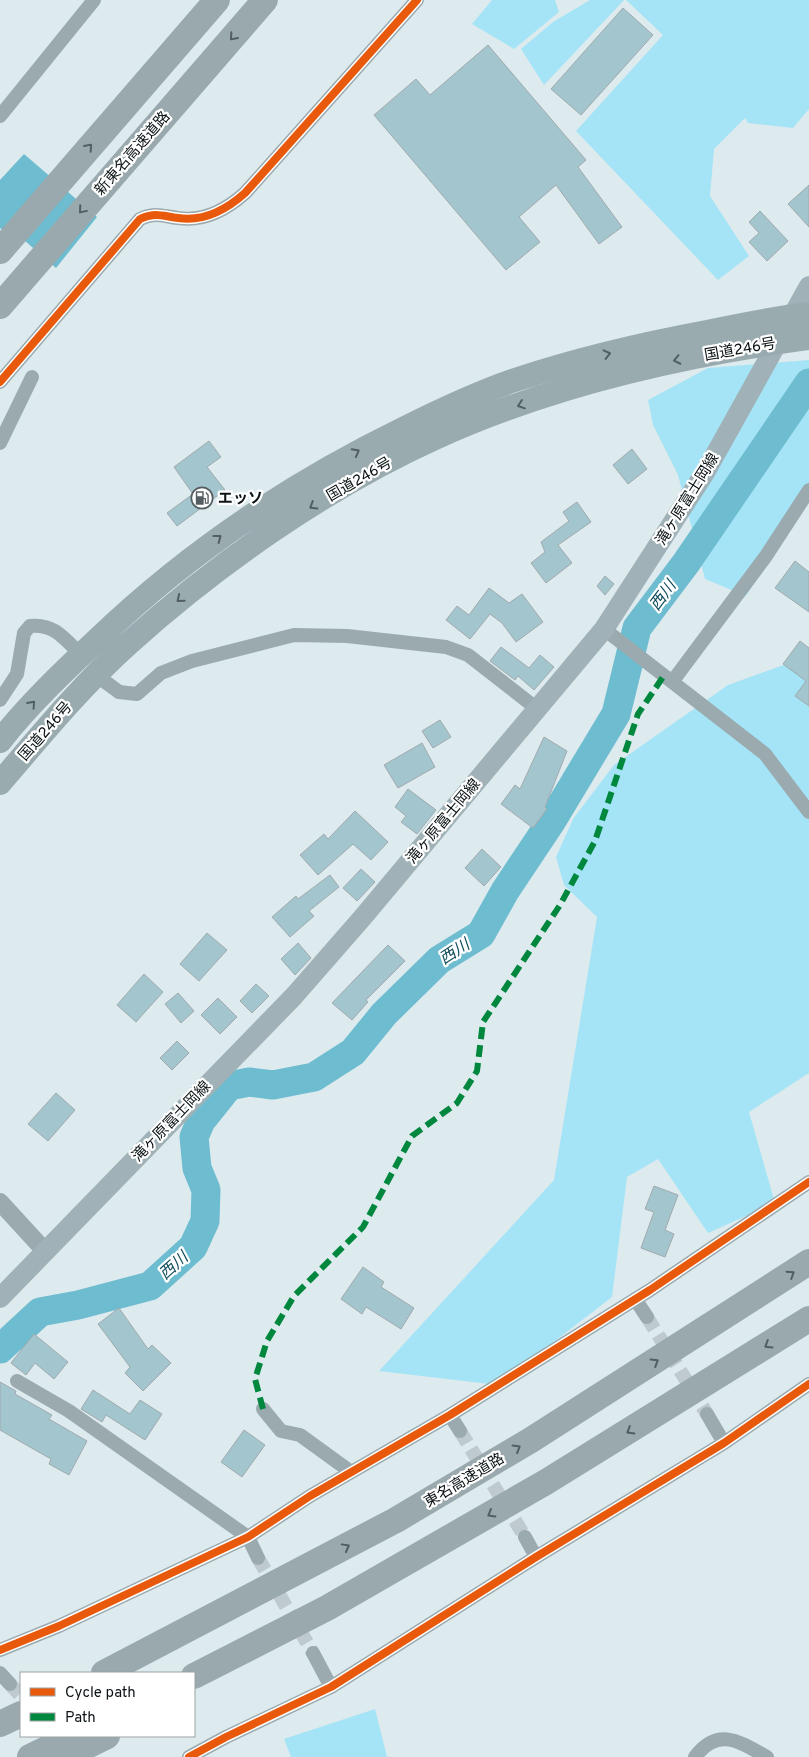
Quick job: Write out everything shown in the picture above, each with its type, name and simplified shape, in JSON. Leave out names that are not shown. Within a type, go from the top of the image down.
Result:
[{"type":"highway","points":[[0,251],[217,0]]},
{"type":"highway","name":"新東名高速道路","points":[[0,306],[265,0]]},
{"type":"highway","name":"国道246号","points":[[0,741],[81,655],[145,594],[234,526],[313,476],[438,412],[513,381],[585,359],[655,342],[801,314]]},
{"type":"highway","name":"国道246号","points":[[0,783],[51,723],[96,675],[177,601],[255,541],[367,473],[437,437],[578,386],[674,360],[794,340]]},
{"type":"highway","name":"東名高速道路","points":[[106,1672],[396,1520],[531,1440],[809,1262]]},
{"type":"highway","points":[[195,1684],[546,1482],[809,1319]]},
{"type":"highway","points":[[85,1672],[303,1570]]},
{"type":"highway","points":[[195,1675],[327,1608]]},
{"type":"highway","points":[[0,1709],[16,1692]]},
{"type":"highway","points":[[0,1724],[20,1714]]},
{"type":"highway","points":[[30,1757],[71,1737]]},
{"type":"highway","points":[[65,1757],[105,1737]]},
{"type":"main road","name":"滝ヶ原富士岡線","points":[[0,1298],[44,1250],[294,996],[363,917],[604,629],[706,471],[794,340],[809,286]]},
{"type":"street","points":[[0,116],[94,0]]},
{"type":"street","points":[[0,382],[140,219],[158,214],[183,219],[201,218],[225,208],[245,193],[417,0]]},
{"type":"street","points":[[0,443],[32,377]]},
{"type":"street","points":[[668,680],[766,556],[809,490]]},
{"type":"street","points":[[1,698],[17,674],[24,634],[30,626],[42,625],[54,628],[81,655]]},
{"type":"street","points":[[604,629],[765,754],[809,812]]},
{"type":"street","points":[[96,675],[119,692],[137,694],[161,673],[201,658],[294,635],[347,636],[446,647],[468,654],[536,708]]},
{"type":"street","points":[[0,1650],[59,1626],[248,1537],[310,1496],[450,1415],[635,1299],[809,1182]]},
{"type":"street","points":[[0,1202],[44,1250]]},
{"type":"street","points":[[635,1299],[646,1318]]},
{"type":"street","points":[[17,1381],[69,1411],[248,1537],[258,1558]]},
{"type":"street","points":[[189,1757],[226,1737],[331,1687],[536,1557],[724,1443],[809,1384]]},
{"type":"street","points":[[263,1409],[281,1432],[300,1435],[351,1472]]},
{"type":"street","points":[[707,1414],[724,1443]]},
{"type":"street","points":[[450,1415],[460,1431]]},
{"type":"street","points":[[526,1537],[536,1557]]},
{"type":"street","points":[[313,1654],[331,1687]]},
{"type":"street","points":[[0,1673],[16,1692]]},
{"type":"street","points":[[695,1757],[704,1745],[724,1738],[739,1742],[767,1757]]},
{"type":"shaded area","points":[[492,0],[555,0],[559,12],[514,49],[472,24]]},
{"type":"shaded area","points":[[590,0],[624,0],[544,85],[521,49],[553,22]]},
{"type":"shaded area","points":[[626,0],[809,0],[809,109],[793,128],[748,123],[745,118],[714,149],[710,196],[749,256],[718,280],[576,131],[663,35]]},
{"type":"shaded area","points":[[24,154],[97,217],[56,268],[8,226],[4,231],[0,228],[0,180]]},
{"type":"shaded area","points":[[809,360],[809,495],[746,596],[705,579],[678,475],[653,425],[648,400],[708,368]]},
{"type":"shaded area","points":[[809,656],[809,1073],[749,1112],[775,1203],[708,1233],[658,1159],[627,1177],[612,1297],[498,1385],[379,1371],[554,1180],[597,917],[564,885],[556,857],[573,819],[614,765],[728,685]]},
{"type":"shaded area","points":[[375,1709],[387,1757],[291,1757],[284,1739]]},
{"type":"building","points":[[623,8],[653,35],[581,115],[551,89]]},
{"type":"building","points":[[488,45],[586,160],[578,167],[622,227],[599,244],[556,185],[519,217],[540,242],[506,270],[374,115],[416,79],[430,95]]},
{"type":"building","points":[[809,185],[809,227],[788,204]]},
{"type":"building","points":[[760,211],[788,241],[767,261],[749,242],[759,233],[749,222]]},
{"type":"building","points":[[209,441],[221,457],[207,467],[225,490],[177,526],[167,513],[193,494],[174,467]]},
{"type":"building","points":[[632,449],[647,469],[628,484],[613,465]]},
{"type":"building","points":[[577,502],[591,522],[558,545],[572,563],[546,583],[531,563],[545,552],[541,542],[569,521],[563,512]]},
{"type":"building","points":[[795,561],[809,572],[809,612],[775,588]]},
{"type":"building","points":[[605,576],[614,584],[605,595],[597,586]]},
{"type":"building","points":[[489,588],[509,603],[522,594],[543,622],[516,642],[502,623],[490,614],[470,639],[446,620],[457,606],[469,615]]},
{"type":"building","points":[[800,641],[809,648],[809,706],[795,696],[806,681],[783,664]]},
{"type":"building","points":[[501,647],[529,668],[540,655],[554,667],[534,690],[518,676],[515,680],[490,661]]},
{"type":"building","points":[[440,720],[451,737],[433,748],[422,731]]},
{"type":"building","points":[[544,737],[567,751],[545,807],[547,809],[533,828],[501,804],[515,785],[520,789]]},
{"type":"building","points":[[422,743],[435,767],[398,788],[384,765]]},
{"type":"building","points":[[408,789],[436,810],[417,834],[401,822],[406,816],[395,807]]},
{"type":"building","points":[[355,811],[388,842],[371,860],[353,844],[318,875],[300,855],[324,834],[328,839]]},
{"type":"building","points":[[482,849],[501,867],[484,886],[465,868]]},
{"type":"building","points":[[361,869],[375,882],[357,901],[343,888]]},
{"type":"building","points":[[330,875],[339,887],[309,911],[314,916],[290,937],[272,917],[296,896],[298,899]]},
{"type":"building","points":[[207,933],[227,950],[199,981],[180,964]]},
{"type":"building","points":[[298,943],[311,958],[295,975],[281,959]]},
{"type":"building","points":[[388,945],[405,961],[366,1000],[368,1002],[352,1020],[332,1003]]},
{"type":"building","points":[[144,974],[163,992],[136,1022],[117,1005]]},
{"type":"building","points":[[256,984],[269,996],[252,1013],[240,1001]]},
{"type":"building","points":[[178,993],[194,1011],[181,1023],[165,1004]]},
{"type":"building","points":[[218,998],[237,1017],[220,1034],[201,1015]]},
{"type":"building","points":[[177,1041],[189,1053],[172,1070],[160,1058]]},
{"type":"building","points":[[56,1093],[75,1110],[48,1141],[28,1124]]},
{"type":"building","points":[[654,1186],[678,1195],[665,1230],[674,1234],[665,1257],[641,1248],[654,1212],[645,1209]]},
{"type":"building","points":[[363,1267],[384,1282],[381,1287],[414,1308],[401,1329],[366,1307],[362,1314],[341,1299]]},
{"type":"building","points":[[119,1308],[148,1349],[152,1345],[171,1363],[143,1391],[125,1373],[130,1367],[98,1324]]},
{"type":"building","points":[[34,1334],[68,1362],[54,1379],[35,1363],[26,1375],[11,1363]]},
{"type":"building","points":[[0,1382],[16,1391],[15,1394],[52,1415],[49,1419],[87,1441],[69,1475],[49,1464],[51,1459],[0,1430]]},
{"type":"building","points":[[93,1390],[130,1414],[140,1400],[162,1414],[145,1440],[106,1415],[102,1422],[81,1409]]},
{"type":"building","points":[[244,1430],[265,1445],[242,1477],[221,1462]]},
{"type":"waterway","name":"西川","points":[[0,1349],[40,1312],[78,1305],[150,1286],[193,1247],[205,1221],[206,1190],[197,1168],[194,1137],[201,1121],[229,1086],[249,1082],[273,1085],[314,1077],[353,1052],[384,1014],[439,960],[481,934],[505,891],[551,822],[616,714],[637,628],[686,563],[809,383]]},
{"type":"tunnel","points":[[647,1317],[707,1414]]},
{"type":"tunnel","points":[[460,1431],[525,1537]]},
{"type":"tunnel","points":[[258,1558],[313,1653]]},
{"type":"tunnel","points":[[10,1684],[20,1695]]},
{"type":"marked path","points":[[263,1409],[255,1379],[267,1341],[294,1296],[363,1227],[412,1136],[457,1103],[477,1071],[483,1022],[560,905],[595,841],[638,714],[663,677]]},
{"type":"cycle path","points":[[0,382],[140,219],[154,215],[188,219],[206,216],[230,205],[245,193],[417,0]]},
{"type":"cycle path","points":[[0,1650],[59,1626],[248,1537],[310,1496],[450,1415],[650,1290],[809,1182]]},
{"type":"cycle path","points":[[189,1757],[226,1737],[331,1687],[536,1557],[724,1443],[809,1384]]},
{"type":"place","name":"エッソ","points":[[202,498]]}]
